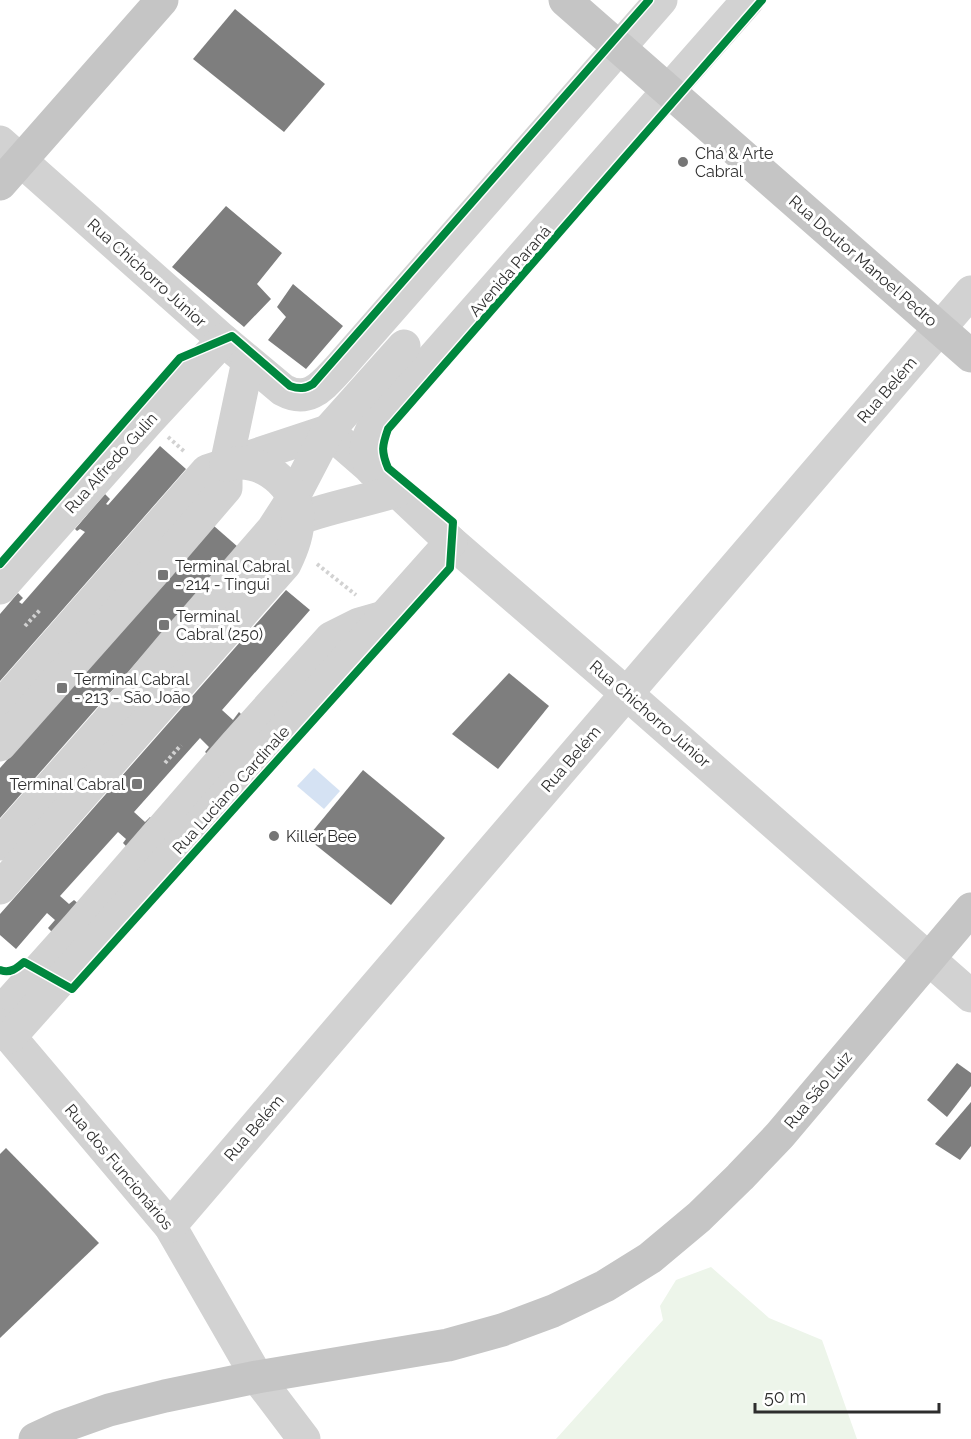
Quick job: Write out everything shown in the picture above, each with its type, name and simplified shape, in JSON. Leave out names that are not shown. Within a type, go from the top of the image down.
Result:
[{"type":"main road","points":[[7,162],[162,0]]},
{"type":"main road","name":"Rua Doutor Manoel Pedro","points":[[565,0],[971,356]]},
{"type":"main road","name":"Rua São Luiz","points":[[35,1439],[62,1426],[109,1410],[165,1396],[257,1377],[448,1345],[502,1330],[553,1311],[605,1286],[650,1258],[699,1217],[740,1178],[971,909]]},
{"type":"street","points":[[339,368],[661,0]]},
{"type":"street","name":"Avenida Paraná","points":[[372,470],[367,460],[365,447],[375,424],[748,0]]},
{"type":"street","name":"Rua Chichorro Júnior","points":[[7,162],[283,390],[299,396],[313,392],[339,368]]},
{"type":"street","name":"Rua Belém","points":[[170,1226],[971,292]]},
{"type":"street","name":"Rua Alfredo Gulin","points":[[0,588],[223,340]]},
{"type":"street","points":[[0,844],[288,515],[328,431],[404,346],[339,368]]},
{"type":"street","points":[[0,746],[159,566],[220,475],[248,361]]},
{"type":"street","name":"Rua Chichorro Júnior","points":[[328,431],[451,542],[971,996]]},
{"type":"street","points":[[220,475],[328,431]]},
{"type":"street","points":[[0,707],[220,475],[240,463],[256,465],[272,472],[284,483],[293,546],[285,564],[0,888]]},
{"type":"street","points":[[288,515],[358,503],[397,491]]},
{"type":"street","name":"Rua Luciano Cardinale","points":[[3,1025],[385,617],[451,542]]},
{"type":"street","name":"Rua dos Funcionários","points":[[3,1025],[170,1226],[257,1377],[304,1439]]},
{"type":"path","points":[[25,626],[40,610]]},
{"type":"path","points":[[165,763],[181,745]]},
{"type":"shaded area","points":[[711,1267],[769,1318],[822,1340],[857,1439],[556,1439],[663,1320],[660,1306],[676,1280]]},
{"type":"water","points":[[314,768],[340,791],[324,809],[297,786]]},
{"type":"building","points":[[235,9],[325,84],[284,132],[193,59]]},
{"type":"building","points":[[226,206],[282,253],[257,284],[271,299],[244,327],[172,267]]},
{"type":"building","points":[[293,284],[343,326],[306,369],[268,340],[286,317],[277,307]]},
{"type":"building","points":[[160,446],[186,469],[0,681],[0,614],[18,593],[23,598],[19,602],[22,604],[85,532],[75,529],[105,494],[110,499],[106,504],[108,505]]},
{"type":"building","name":"Terminal Cabral","points":[[214,526],[238,547],[0,818],[0,768]]},
{"type":"building","name":"Terminal Cabral","points":[[286,590],[310,610],[222,710],[233,720],[239,712],[245,718],[211,757],[205,752],[209,747],[200,738],[134,812],[145,822],[150,817],[154,820],[129,849],[123,843],[126,839],[118,832],[60,896],[69,904],[74,900],[80,905],[54,934],[48,928],[55,920],[47,913],[16,949],[0,935],[0,914]]},
{"type":"building","points":[[509,673],[549,706],[498,769],[452,734]]},
{"type":"building","points":[[363,770],[445,838],[391,905],[307,838]]},
{"type":"building","points":[[957,1063],[971,1073],[971,1086],[947,1117],[927,1100]]},
{"type":"building","points":[[971,1102],[971,1146],[960,1160],[935,1144]]},
{"type":"building","points":[[6,1148],[99,1243],[0,1338],[0,1154]]},
{"type":"cycle path","points":[[0,564],[180,358],[232,336],[290,386],[302,388],[313,384],[649,0]]},
{"type":"cycle path","points":[[0,970],[10,971],[24,962],[72,989],[450,568],[453,522],[388,468],[383,448],[388,429],[762,0]]},
{"type":"place","name":"Chá & Arte Cabral","points":[[683,162]]},
{"type":"place","name":"Terminal Cabral - 214 - Tingui","points":[[163,575]]},
{"type":"place","name":"Terminal Cabral (250)","points":[[164,625]]},
{"type":"place","name":"Terminal Cabral - 213 - São João","points":[[62,688]]},
{"type":"place","name":"Terminal Cabral","points":[[137,784]]},
{"type":"place","name":"Killer Bee","points":[[274,836]]}]
